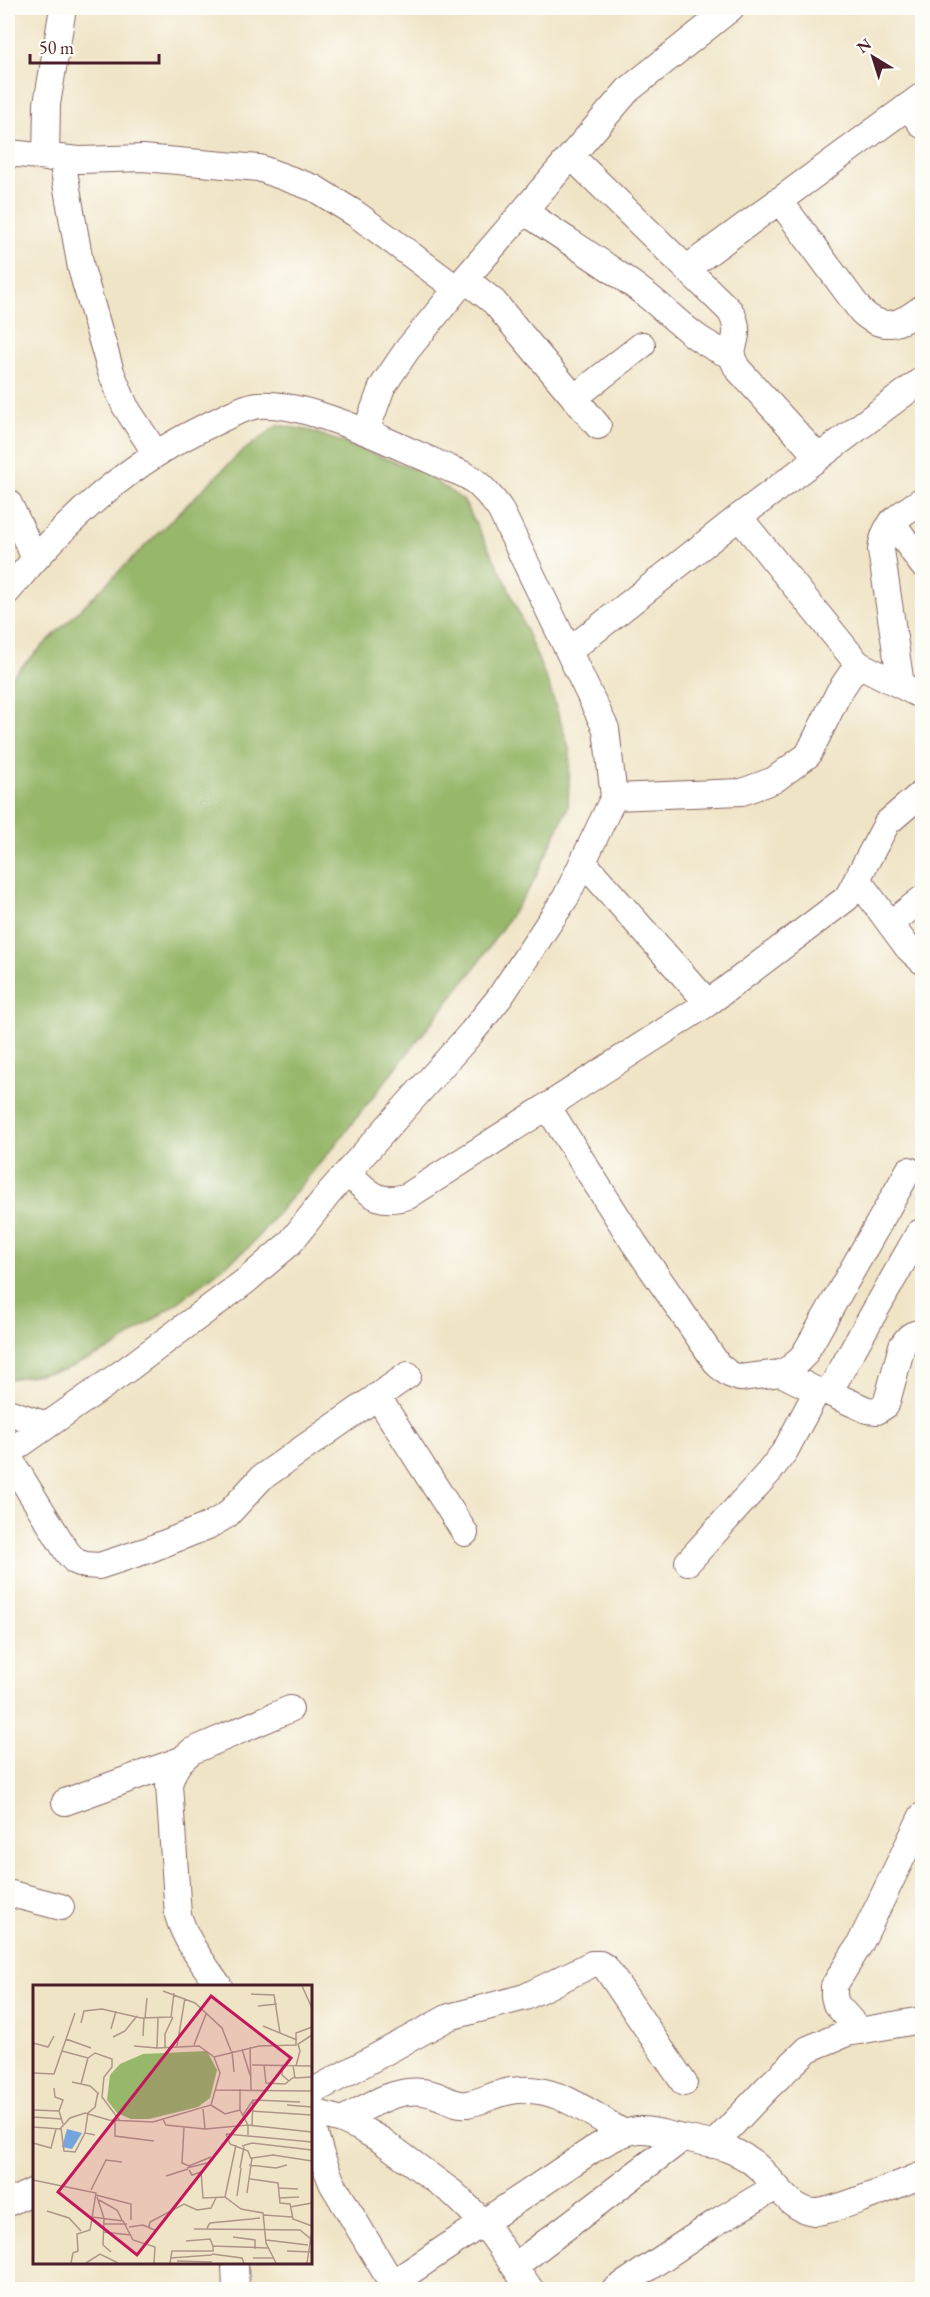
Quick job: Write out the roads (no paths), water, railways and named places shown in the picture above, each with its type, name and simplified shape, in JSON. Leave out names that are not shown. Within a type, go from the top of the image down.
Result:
[{"type":"street","points":[[63,8],[47,104],[54,159],[81,268],[111,372],[125,406],[156,454]]},
{"type":"street","points":[[366,431],[382,387],[407,350],[571,156],[628,90],[731,8]]},
{"type":"street","points":[[686,269],[779,200],[918,109]]},
{"type":"street","points":[[8,153],[54,159],[143,158],[259,168],[314,189],[461,284],[494,302],[598,426]]},
{"type":"street","points":[[571,156],[730,312],[736,322],[737,336],[731,355],[737,368],[818,457]]},
{"type":"street","points":[[779,200],[870,320],[879,324],[893,324],[909,318],[922,308]]},
{"type":"street","points":[[524,211],[648,297],[685,330],[713,349],[731,355]]},
{"type":"street","points":[[574,398],[642,345]]},
{"type":"street","points":[[569,651],[739,517],[922,380]]},
{"type":"street","points":[[8,591],[35,558],[98,496],[134,467],[193,432],[243,409],[258,405],[273,405],[366,431],[470,478],[486,491],[500,509],[606,729],[614,797],[566,897],[500,997],[472,1032],[347,1173],[290,1243],[247,1280],[8,1455],[75,1561],[85,1565],[99,1566],[148,1550],[208,1526],[227,1515],[261,1478],[408,1375]]},
{"type":"street","points":[[912,691],[880,550],[883,535],[892,522],[922,500]]},
{"type":"street","points":[[8,502],[35,558]]},
{"type":"street","points":[[739,517],[858,664],[912,691]]},
{"type":"street","points":[[892,522],[922,564]]},
{"type":"street","points":[[614,797],[742,792],[774,780],[808,755],[839,692],[858,664]]},
{"type":"street","points":[[347,1173],[374,1196],[390,1202],[408,1196],[708,1003],[847,898],[887,823],[922,793]]},
{"type":"street","points":[[583,862],[708,1003]]},
{"type":"street","points":[[857,879],[908,948],[922,961]]},
{"type":"street","points":[[890,924],[922,899]]},
{"type":"street","points":[[547,1106],[634,1243],[718,1365],[729,1374],[740,1378],[781,1373],[792,1367],[804,1355],[909,1170]]},
{"type":"street","points":[[688,1562],[769,1472],[785,1451],[821,1391],[833,1386],[919,1233]]},
{"type":"street","points":[[781,1373],[867,1410],[878,1411],[886,1405],[907,1338],[914,1333],[922,1333]]},
{"type":"street","points":[[377,1396],[465,1533]]},
{"type":"street","points":[[8,1412],[47,1425]]},
{"type":"street","points":[[218,1985],[183,1932],[178,1915],[169,1785],[172,1771],[192,1751],[290,1709]]},
{"type":"street","points":[[65,1802],[181,1760]]},
{"type":"street","points":[[860,2031],[836,2004],[834,1986],[860,1944],[922,1816]]},
{"type":"street","points":[[8,1893],[61,1907]]},
{"type":"street","points":[[312,2092],[449,2017],[525,1996],[592,1964],[600,1964],[606,1968],[684,2083]]},
{"type":"street","points":[[713,2145],[808,2049],[848,2033],[922,2020]]},
{"type":"street","points":[[342,2120],[393,2094],[406,2091],[432,2094],[457,2104],[467,2104],[511,2091],[536,2090],[564,2097],[624,2133]]},
{"type":"street","points":[[312,2112],[342,2120],[381,2140],[435,2179],[483,2222],[531,2289]]},
{"type":"street","points":[[312,2124],[332,2183],[395,2286],[483,2222],[592,2150],[624,2133],[648,2130],[736,2152],[759,2168],[788,2199],[805,2210],[820,2212],[922,2175]]},
{"type":"street","points":[[515,2266],[683,2138]]},
{"type":"street","points":[[615,2289],[776,2187]]},
{"type":"street","points":[[8,2203],[33,2191]]}]
